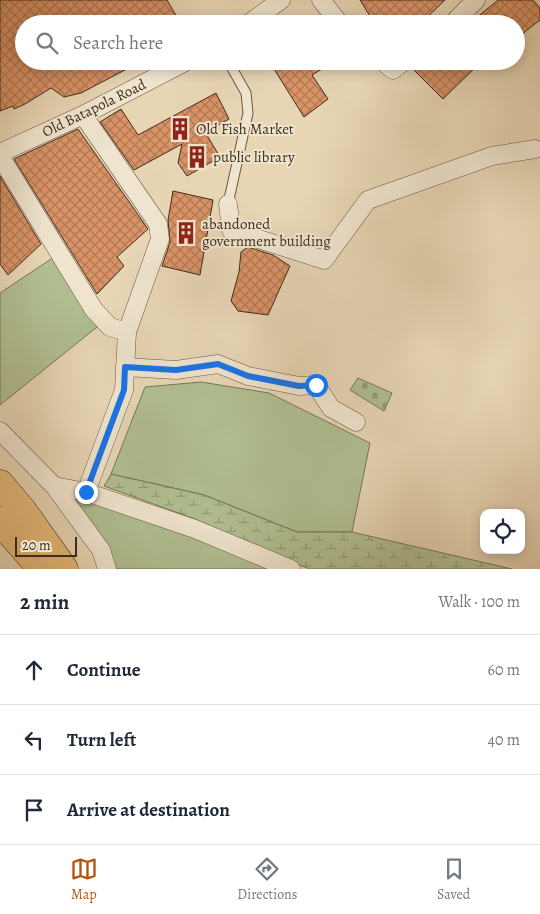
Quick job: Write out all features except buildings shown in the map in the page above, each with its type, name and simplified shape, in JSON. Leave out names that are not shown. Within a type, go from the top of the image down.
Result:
[{"type":"highway","points":[[0,484],[22,510],[64,569]]},
{"type":"highway","points":[[0,521],[36,561],[39,569]]},
{"type":"street","points":[[260,15],[281,0]]},
{"type":"street","points":[[322,0],[333,15]]},
{"type":"street","points":[[461,15],[476,0]]},
{"type":"street","name":"Old Batapola Road","points":[[0,154],[83,115],[170,70]]},
{"type":"street","points":[[83,115],[158,224],[160,239],[126,332],[124,390],[86,492]]},
{"type":"street","points":[[228,204],[231,230],[324,260],[368,200],[492,156],[534,149]]},
{"type":"street","points":[[0,154],[94,310],[110,327],[126,332]]},
{"type":"street","points":[[125,367],[176,370],[218,364],[248,376],[299,386],[316,385],[331,408],[356,422]]},
{"type":"street","points":[[0,431],[54,486],[101,550],[107,569]]},
{"type":"street","points":[[54,486],[86,492],[195,529],[291,569]]},
{"type":"lane","points":[[228,204],[248,113],[246,93],[233,70]]},
{"type":"green space","points":[[54,257],[97,327],[0,405],[0,293]]},
{"type":"green space","points":[[358,378],[392,393],[384,411],[350,390]]},
{"type":"green space","points":[[201,382],[269,393],[370,443],[352,532],[297,532],[204,495],[111,474],[145,387]]},
{"type":"green space","points":[[111,474],[204,495],[297,532],[352,532],[512,569],[309,569],[192,518],[104,486]]},
{"type":"green space","points":[[54,486],[115,502],[288,569],[110,569]]},
{"type":"place","name":"Old Fish Market","points":[[180,129]]},
{"type":"place","name":"public library","points":[[197,157]]},
{"type":"place","name":"abandoned government building","points":[[186,233]]},
{"type":"route","points":[[86,492],[124,390],[125,367],[176,370],[218,364],[248,376],[299,386],[316,385]]}]
